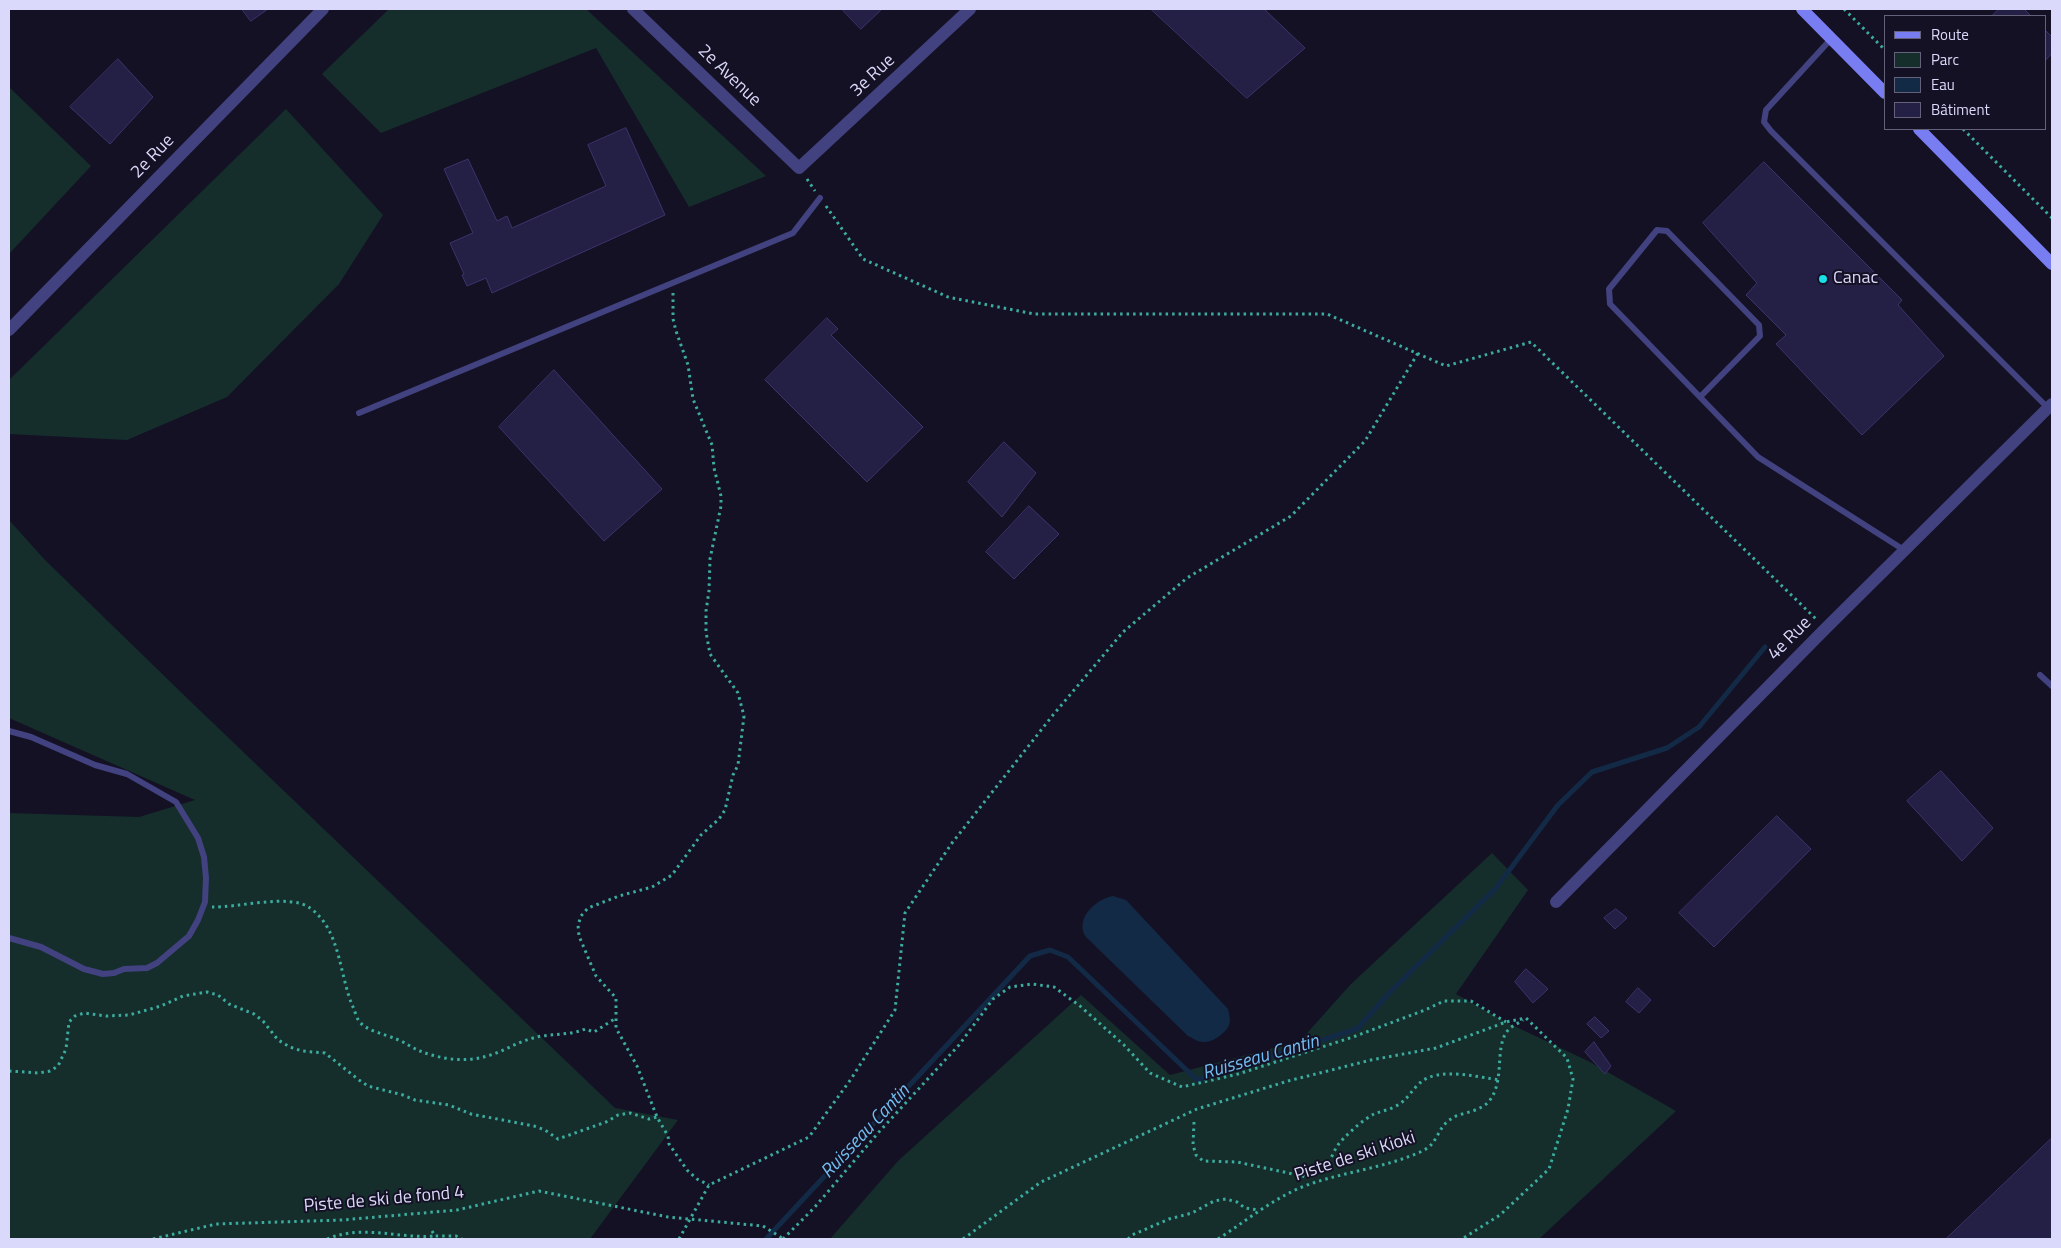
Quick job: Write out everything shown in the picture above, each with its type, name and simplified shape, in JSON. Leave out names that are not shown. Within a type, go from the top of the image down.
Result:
[{"type":"main road","points":[[1802,9],[1884,93]]},
{"type":"main road","points":[[1920,130],[2052,264]]},
{"type":"street","name":"2e Rue","points":[[9,330],[323,9]]},
{"type":"street","name":"2e Avenue","points":[[633,9],[800,168]]},
{"type":"street","name":"3e Rue","points":[[800,168],[970,9]]},
{"type":"street","name":"4e Rue","points":[[1556,902],[1826,628],[2050,406]]},
{"type":"lane","points":[[1831,39],[1766,110],[1764,122],[2050,406]]},
{"type":"lane","points":[[360,413],[794,233],[820,198]]},
{"type":"lane","points":[[1700,397],[1760,336],[1759,325],[1667,231],[1657,230],[1609,289],[1610,304],[1758,457],[1904,550]]},
{"type":"lane","points":[[2040,675],[2052,686]]},
{"type":"lane","points":[[9,732],[31,737],[95,765],[127,774],[176,802],[198,838],[204,857],[205,902],[189,936],[157,963],[147,968],[103,974],[84,969],[41,947],[9,938]]},
{"type":"path","points":[[1844,9],[1884,49]]},
{"type":"path","points":[[1964,130],[2052,218]]},
{"type":"path","points":[[800,168],[863,259],[948,297],[1034,314],[1327,314],[1446,366],[1531,342],[1826,628]]},
{"type":"path","points":[[673,282],[673,319],[688,365],[693,399],[712,445],[714,468],[721,496],[721,506],[710,560],[706,632],[710,654],[738,693],[744,716],[738,765],[733,775],[725,810],[720,819],[701,835],[672,876],[652,887],[618,896],[588,908],[581,916],[578,926],[579,936],[596,976],[616,998],[616,1028],[637,1066],[670,1144],[687,1170],[697,1179],[709,1185]]},
{"type":"path","points":[[680,1239],[709,1185],[808,1137],[851,1079],[895,1010],[906,913],[952,843],[1053,715],[1123,632],[1186,578],[1291,516],[1365,441],[1418,353]]},
{"type":"path","points":[[201,913],[209,907],[274,901],[298,903],[310,907],[328,927],[334,939],[346,990],[359,1021],[367,1028],[401,1040],[419,1051],[453,1059],[476,1059],[532,1038],[563,1033],[574,1034],[585,1029],[594,1032],[616,1018]]},
{"type":"path","points":[[782,1239],[814,1208],[878,1133],[959,1046],[993,999],[1010,987],[1032,984],[1054,987],[1080,1006],[1124,1046],[1150,1073],[1182,1087],[1238,1074],[1353,1037],[1444,1001],[1471,1002],[1506,1022]]},
{"type":"path","points":[[9,1071],[39,1073],[50,1071],[58,1066],[66,1049],[69,1022],[75,1016],[84,1014],[128,1015],[161,1006],[183,996],[206,992],[218,995],[228,1004],[254,1014],[263,1021],[278,1040],[302,1051],[325,1053],[368,1086],[403,1095],[414,1100],[448,1105],[470,1114],[534,1126],[545,1130],[558,1140],[606,1122],[618,1115],[630,1113],[649,1119],[658,1117]]},
{"type":"path","points":[[963,1239],[1040,1182],[1197,1109],[1371,1060],[1436,1048],[1506,1022],[1526,1018],[1567,1058],[1573,1079],[1568,1109],[1549,1169],[1500,1215],[1462,1239]]},
{"type":"path","name":"Piste de ski Kioki","points":[[1218,1239],[1259,1210],[1304,1187],[1359,1170],[1383,1165],[1419,1153],[1429,1146],[1443,1124],[1480,1108],[1490,1101],[1500,1080],[1501,1048],[1504,1038],[1510,1028],[1526,1018]]},
{"type":"path","points":[[1194,1122],[1196,1155],[1203,1161],[1236,1162],[1307,1178],[1318,1175],[1326,1169],[1343,1138],[1374,1114],[1396,1106],[1421,1082],[1432,1076],[1443,1074],[1500,1080]]},
{"type":"path","name":"Piste de ski de fond 4","points":[[153,1239],[216,1224],[342,1220],[457,1210],[539,1191],[668,1217],[763,1226],[782,1239]]},
{"type":"path","points":[[1128,1239],[1132,1235],[1169,1219],[1192,1213],[1214,1201],[1226,1199],[1237,1202],[1245,1208],[1259,1210]]},
{"type":"path","points":[[432,1231],[435,1236]]},
{"type":"path","points":[[327,1239],[344,1233],[361,1232],[420,1237],[456,1236],[462,1239]]},
{"type":"green space","points":[[389,9],[586,9],[766,176],[689,207],[596,48],[381,133],[322,74]]},
{"type":"green space","points":[[9,87],[91,166],[9,254]]},
{"type":"green space","points":[[286,109],[383,215],[339,284],[227,397],[127,440],[9,434],[9,380]]},
{"type":"green space","points":[[9,520],[45,560],[189,700],[615,1108],[678,1120],[590,1239],[9,1239],[9,813],[139,817],[195,800],[9,718]]},
{"type":"green space","points":[[1492,853],[1528,890],[1456,994],[1506,1022],[1590,1062],[1676,1111],[1539,1239],[830,1239],[898,1161],[1081,995],[1170,1075],[1300,1041],[1351,984]]},
{"type":"water","points":[[1113,896],[1126,900],[1228,1009],[1230,1023],[1222,1034],[1207,1042],[1188,1036],[1086,937],[1083,924],[1088,911],[1100,901]]},
{"type":"building","points":[[242,9],[268,9],[251,21]]},
{"type":"building","points":[[842,9],[882,9],[861,29]]},
{"type":"building","points":[[1151,9],[1264,9],[1305,48],[1247,98]]},
{"type":"building","points":[[1999,9],[2024,9],[2030,15],[1993,15]]},
{"type":"building","points":[[2046,31],[2052,37],[2052,53],[2046,60]]},
{"type":"building","points":[[118,59],[153,97],[110,144],[70,107]]},
{"type":"building","points":[[626,128],[665,215],[492,293],[486,278],[467,286],[462,275],[464,274],[450,243],[473,233],[444,169],[468,159],[497,221],[507,216],[512,228],[606,186],[588,145]]},
{"type":"building","points":[[1764,162],[1902,300],[1898,305],[1944,356],[1862,435],[1776,344],[1786,335],[1746,295],[1757,283],[1703,223]]},
{"type":"building","points":[[827,318],[838,329],[831,335],[923,427],[867,482],[765,380]]},
{"type":"building","points":[[554,370],[662,489],[604,541],[499,427]]},
{"type":"building","points":[[1004,442],[1036,473],[1002,517],[968,482]]},
{"type":"building","points":[[1029,506],[1059,534],[1014,579],[986,552]]},
{"type":"building","points":[[1941,771],[1993,828],[1962,861],[1907,801]]},
{"type":"building","points":[[1777,816],[1811,849],[1714,947],[1679,913]]},
{"type":"building","points":[[1616,909],[1627,918],[1615,929],[1604,918]]},
{"type":"building","points":[[1526,969],[1548,989],[1533,1003],[1515,982]]},
{"type":"building","points":[[1638,988],[1651,1000],[1639,1013],[1626,1002]]},
{"type":"building","points":[[1595,1017],[1609,1031],[1601,1038],[1587,1024]]},
{"type":"building","points":[[1594,1042],[1611,1066],[1605,1074],[1585,1052]]},
{"type":"building","points":[[2052,1138],[2052,1239],[1946,1239]]},
{"type":"waterway","name":"Ruisseau Cantin","points":[[766,1239],[1030,956],[1050,950],[1068,957],[1197,1080],[1357,1029],[1391,991],[1496,888],[1558,805],[1592,772],[1667,748],[1699,727],[1765,647]]},
{"type":"place","name":"Canac","points":[[1823,279]]}]
